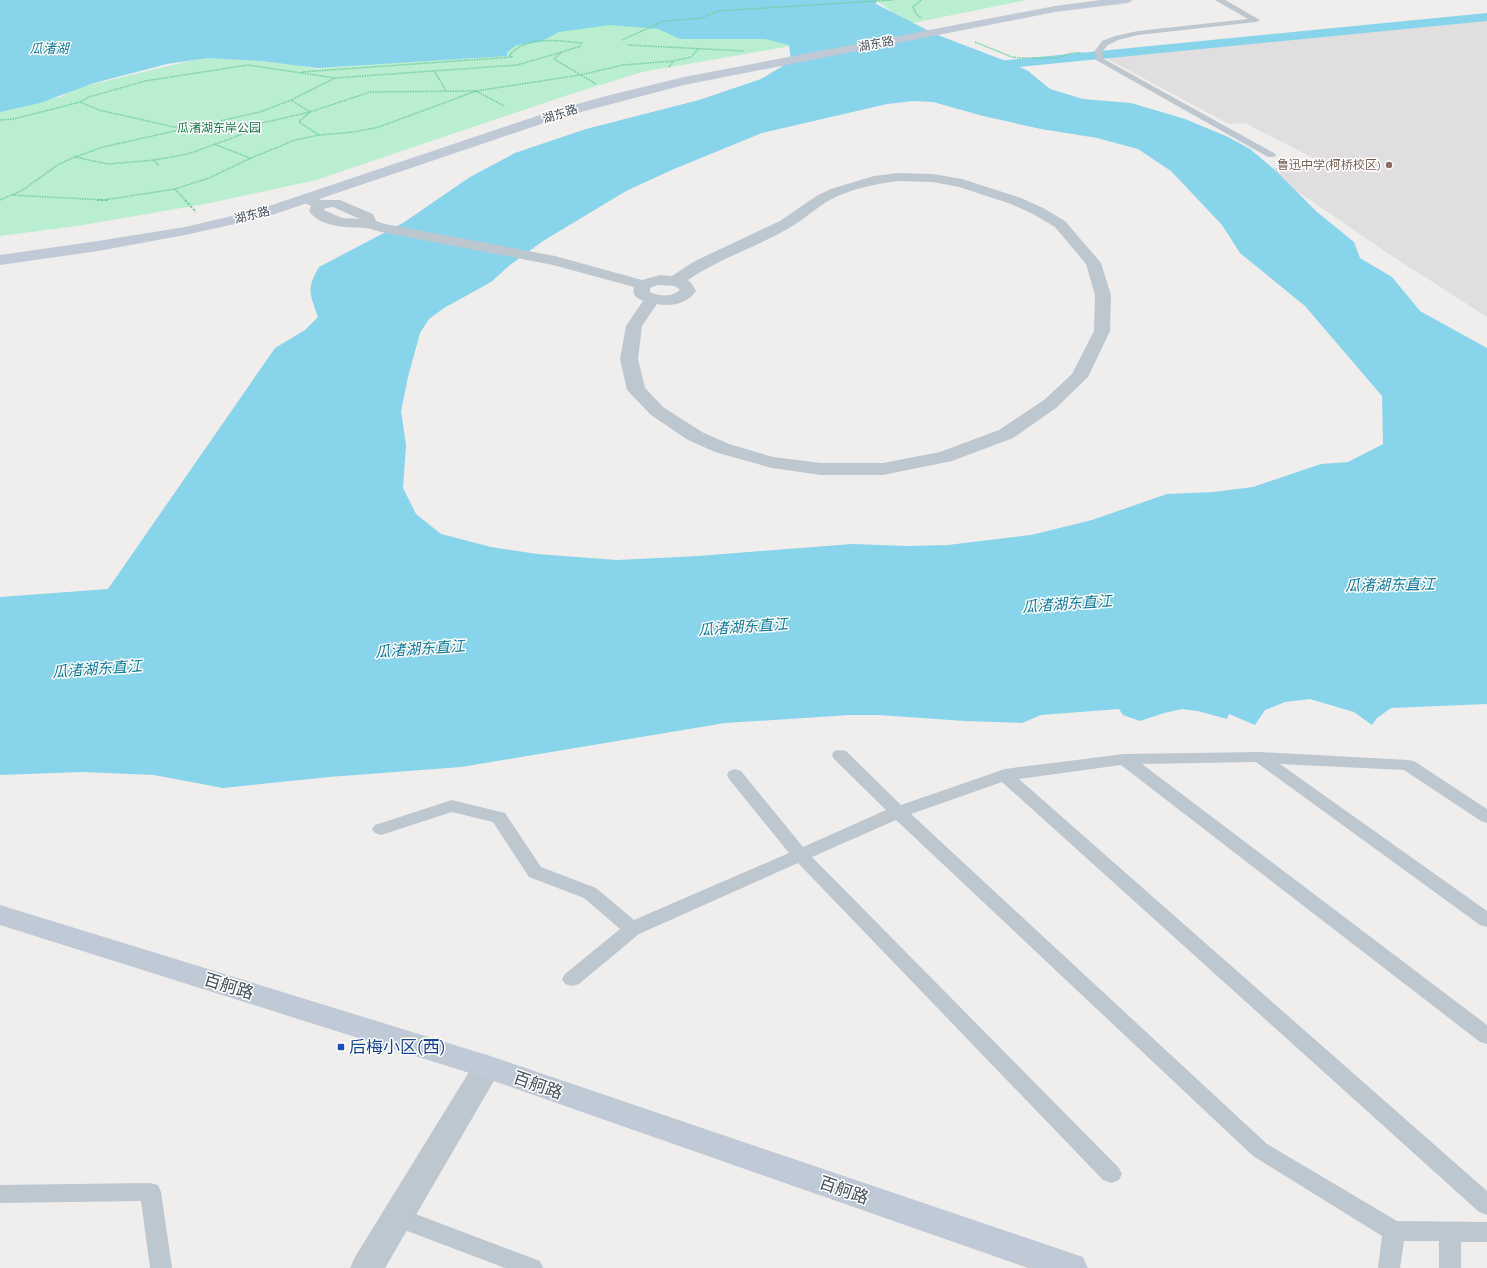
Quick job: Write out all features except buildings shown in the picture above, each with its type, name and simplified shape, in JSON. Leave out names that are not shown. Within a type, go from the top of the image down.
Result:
[{"type":"street","name":"湖东路","points":[[0,260],[98,246],[208,225],[314,202],[557,114],[620,96],[684,81],[1055,9],[1128,0]]},
{"type":"street","points":[[898,177],[933,178],[962,183],[1016,201],[1038,211],[1060,224],[1093,263],[1103,295],[1102,330],[1079,377],[1050,404],[1006,434],[945,457],[883,469],[821,469],[772,462],[722,448],[696,436],[656,411],[636,390],[629,359],[634,326],[648,292],[660,280],[675,281],[701,264],[785,224],[823,198],[836,192],[874,180],[898,177]]},
{"type":"street","points":[[314,202],[335,203],[368,217],[375,225],[555,261],[648,292]]},
{"type":"street","name":"百舸路","points":[[0,915],[487,1067],[1071,1268]]},
{"type":"street","points":[[367,1268],[487,1067]]},
{"type":"lane","points":[[1219,0],[1256,20],[1138,33],[1115,38],[1105,43],[1098,52],[1100,60],[1271,155]]},
{"type":"lane","points":[[840,755],[898,812],[1260,1150],[1394,1231],[1487,1232]]},
{"type":"lane","points":[[1260,757],[1487,920]]},
{"type":"lane","points":[[572,979],[632,929],[801,856],[898,812],[1005,775],[1124,759],[1260,757],[1408,765],[1487,817]]},
{"type":"lane","points":[[1124,759],[1487,1036]]},
{"type":"lane","points":[[735,775],[801,856],[1111,1174]]},
{"type":"lane","points":[[1005,775],[1487,1205]]},
{"type":"lane","points":[[381,829],[452,806],[499,817],[535,872],[590,893],[632,929]]},
{"type":"lane","points":[[0,1194],[150,1192],[161,1268]]},
{"type":"lane","points":[[397,1217],[532,1268]]},
{"type":"lane","points":[[1389,1268],[1394,1231]]},
{"type":"lane","points":[[1450,1232],[1450,1268]]},
{"type":"path","points":[[622,40],[664,20],[702,18],[716,11],[893,0]]},
{"type":"path","points":[[921,0],[913,7],[917,15],[922,20]]},
{"type":"path","points":[[973,41],[1012,57],[1021,58],[1057,58],[1071,54],[1098,52]]},
{"type":"path","points":[[297,72],[512,57],[510,55],[515,48],[529,43],[583,43]]},
{"type":"path","points":[[628,45],[747,52]]},
{"type":"path","points":[[0,120],[14,119],[80,102],[144,81],[248,65],[335,78],[517,65],[581,46]]},
{"type":"path","points":[[562,52],[554,60],[620,96]]},
{"type":"path","points":[[75,157],[108,164],[154,160],[188,154],[235,137],[258,124],[310,112],[370,92],[476,91],[580,75],[623,65],[673,61]]},
{"type":"path","points":[[435,72],[446,91]]},
{"type":"path","points":[[0,200],[23,190],[59,164],[75,157],[103,147],[260,112],[291,100],[335,78]]},
{"type":"path","points":[[12,195],[104,200],[175,189],[209,178],[281,144],[318,135],[354,132],[379,127],[476,91],[504,106]]},
{"type":"path","points":[[291,100],[310,112]]},
{"type":"path","points":[[80,102],[100,110],[186,129]]},
{"type":"path","points":[[310,112],[299,122],[318,135]]},
{"type":"path","points":[[214,144],[251,158]]},
{"type":"path","points":[[154,160],[159,166]]},
{"type":"path","points":[[175,189],[208,225]]},
{"type":"shaded area","name":"鲁迅中学(柯桥校区)","points":[[1487,17],[1487,317],[1392,256],[1266,170],[1317,160],[1245,123],[1229,124],[1102,56]]},
{"type":"green space","points":[[876,0],[1027,0],[908,24]]},
{"type":"green space","name":"瓜渚湖东岸公园","points":[[608,21],[769,35],[797,45],[642,72],[568,95],[316,180],[210,203],[77,226],[0,236],[0,108],[61,97],[72,89],[214,55],[242,54],[315,69],[503,51],[509,42]]},
{"type":"water","points":[[0,0],[877,0],[876,4],[935,34],[1028,71],[1050,89],[1083,99],[1131,103],[1185,119],[1226,136],[1250,149],[1276,171],[1317,212],[1354,242],[1360,258],[1392,277],[1420,311],[1487,348],[1487,704],[1391,708],[1377,718],[1372,725],[1354,712],[1310,699],[1285,702],[1265,710],[1255,725],[1229,714],[1227,719],[1198,711],[1182,709],[1140,721],[1123,715],[1119,709],[1041,715],[1022,723],[878,715],[850,715],[725,723],[461,767],[329,777],[223,788],[154,775],[82,772],[0,775],[0,597],[108,589],[275,348],[305,330],[318,317],[311,297],[311,286],[319,267],[403,223],[470,177],[515,153],[586,129],[699,100],[761,79],[791,61],[789,45],[765,39],[680,39],[658,29],[610,25],[559,32],[542,41],[517,45],[507,52],[507,56],[317,68],[262,61],[207,58],[167,64],[94,83],[40,103],[0,112]],"holes":[[[914,101],[933,102],[983,116],[1041,129],[1097,138],[1138,149],[1171,171],[1222,225],[1240,253],[1305,306],[1382,396],[1383,444],[1348,462],[1321,464],[1253,487],[1214,492],[1167,494],[1092,520],[1031,535],[948,545],[908,546],[852,544],[698,556],[617,560],[537,554],[491,547],[441,534],[416,514],[403,488],[406,445],[401,411],[408,377],[420,333],[429,319],[444,308],[491,282],[510,265],[543,241],[626,191],[674,169],[762,133],[887,104]]]},
{"type":"waterway","points":[[977,67],[1487,17]]},
{"type":"place","name":"鲁迅中学(柯桥校区)","points":[[1389,165]]},
{"type":"place","name":"后梅小区(西)","points":[[341,1047]]},
{"type":"water label","name":"瓜渚湖","points":[[49,48]]},
{"type":"water label","name":"瓜渚湖东直江","points":[[1390,585]]},
{"type":"water label","name":"瓜渚湖东直江","points":[[1067,604]]},
{"type":"water label","name":"瓜渚湖东直江","points":[[743,627]]},
{"type":"water label","name":"瓜渚湖东直江","points":[[420,649]]},
{"type":"water label","name":"瓜渚湖东直江","points":[[97,669]]}]
